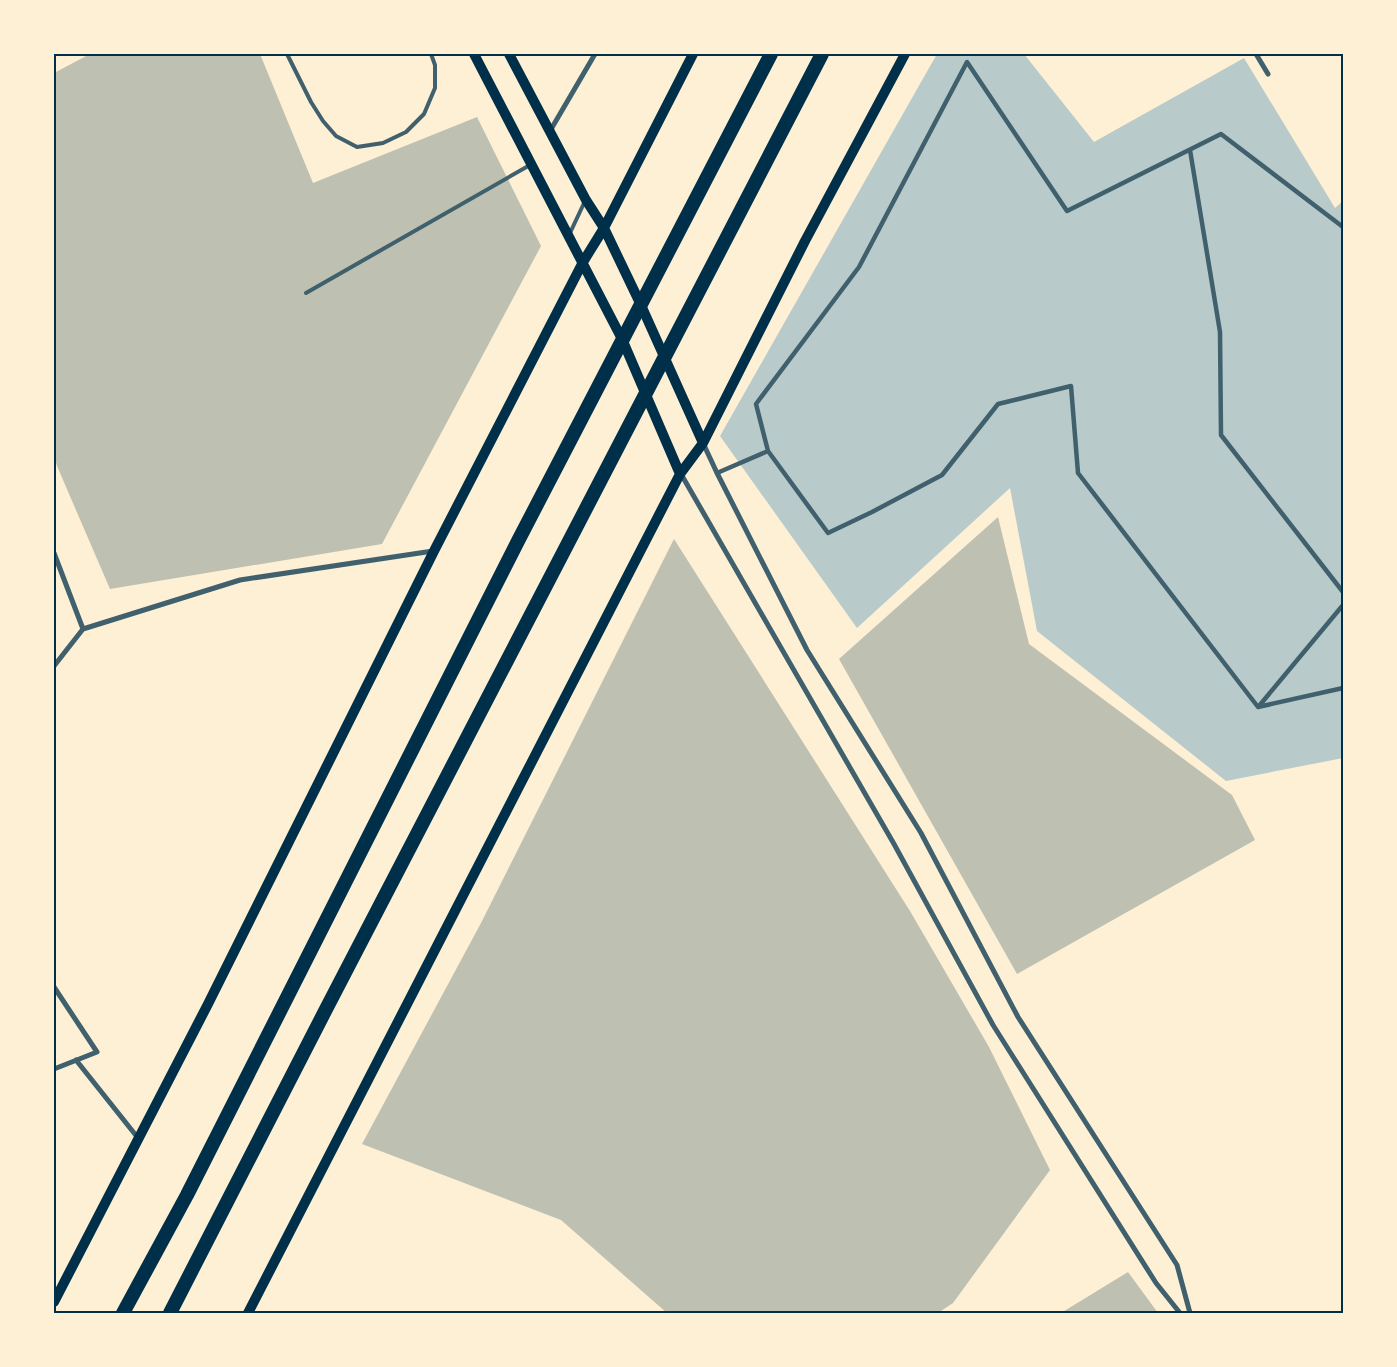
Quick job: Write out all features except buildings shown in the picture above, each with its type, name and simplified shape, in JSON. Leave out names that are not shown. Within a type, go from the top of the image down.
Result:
[{"type":"highway","points":[[123,1313],[191,1186],[518,541],[771,54]]},
{"type":"highway","points":[[170,1313],[630,421],[822,54]]},
{"type":"main road","points":[[474,54],[622,339],[680,474]]},
{"type":"main road","points":[[509,54],[586,200],[604,228],[703,442]]},
{"type":"main road","points":[[54,1302],[57,1289],[139,1140],[434,551],[693,54]]},
{"type":"main road","points":[[248,1313],[680,474],[703,442],[805,241],[905,54]]},
{"type":"street","points":[[550,132],[595,54]]},
{"type":"street","points":[[1256,54],[1268,74]]},
{"type":"street","points":[[1258,707],[1078,473],[1071,386],[998,404],[942,475],[828,533],[768,451],[756,404],[859,267],[967,62],[1067,210],[1222,134],[1343,227]]},
{"type":"street","points":[[1190,150],[1220,332],[1221,435],[1343,592]]},
{"type":"street","points":[[703,442],[807,650],[921,834],[1018,1017],[1177,1265],[1190,1313]]},
{"type":"street","points":[[717,473],[768,451]]},
{"type":"street","points":[[680,474],[894,844],[993,1025],[1156,1283],[1180,1313]]},
{"type":"street","points":[[54,666],[83,628],[240,580],[434,551]]},
{"type":"street","points":[[54,553],[83,628]]},
{"type":"street","points":[[1258,707],[1343,605]]},
{"type":"street","points":[[1258,707],[1343,688]]},
{"type":"street","points":[[54,988],[97,1052],[54,1069]]},
{"type":"street","points":[[76,1060],[139,1140]]},
{"type":"lane","points":[[287,54],[323,122],[336,136],[357,147],[383,144],[406,132],[424,114],[434,88],[435,65],[431,54]]},
{"type":"lane","points":[[306,292],[532,164]]},
{"type":"lane","points":[[569,234],[586,200]]},
{"type":"shaded area","points":[[937,54],[1024,54],[1094,142],[1244,58],[1335,208],[1343,201],[1343,758],[1226,781],[1037,631],[1010,488],[857,628],[720,436]]}]
